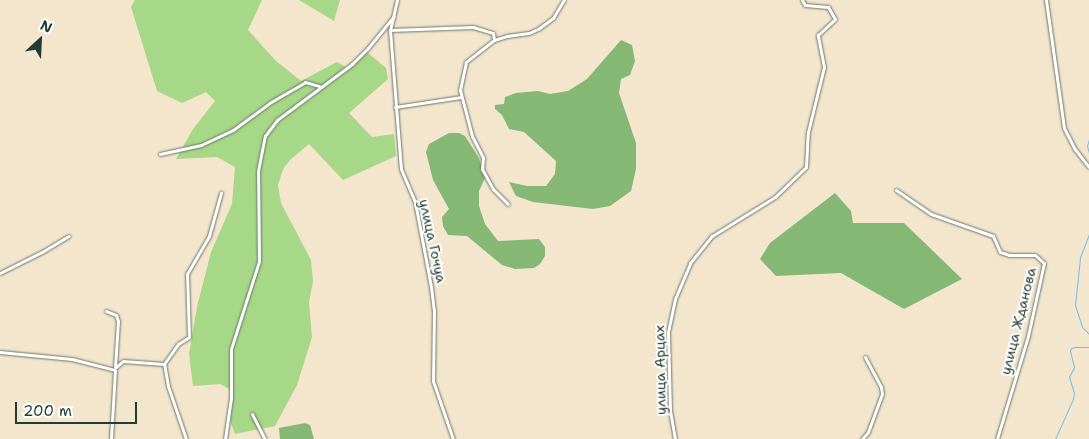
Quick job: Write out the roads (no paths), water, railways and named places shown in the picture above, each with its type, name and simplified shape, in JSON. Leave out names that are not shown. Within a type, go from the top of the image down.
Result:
[{"type":"street","name":"улица Гочуа","points":[[397,0],[390,30],[401,168],[414,202],[431,287],[434,310],[434,381],[453,439]]},
{"type":"street","points":[[508,204],[493,189],[482,169],[483,158],[476,146],[461,97],[461,83],[466,62],[494,40],[506,36],[529,33],[538,29],[552,18],[564,0]]},
{"type":"street","name":"улица Арцах","points":[[674,439],[670,410],[668,332],[675,300],[690,263],[712,236],[775,197],[806,167],[808,132],[824,67],[818,35],[835,19],[828,7],[805,5],[802,0]]},
{"type":"street","points":[[1046,0],[1064,128],[1074,148],[1089,167]]},
{"type":"street","points":[[225,439],[231,398],[231,349],[259,261],[258,171],[261,146],[276,120],[319,86],[352,64],[368,48],[394,16]]},
{"type":"street","points":[[390,30],[481,28],[493,33],[494,40]]},
{"type":"street","points":[[160,154],[201,145],[233,130],[271,102],[306,82],[319,86]]},
{"type":"street","points":[[395,107],[461,97]]},
{"type":"street","name":"улица Жданова","points":[[896,190],[931,214],[993,236],[1000,252],[1035,255],[1044,263],[1028,336],[996,439]]},
{"type":"street","points":[[186,439],[168,386],[164,364],[178,344],[189,337],[187,274],[209,236],[221,193]]},
{"type":"street","points":[[0,273],[69,236]]},
{"type":"street","points":[[106,312],[116,315],[118,322],[111,439]]},
{"type":"street","points":[[0,352],[72,359],[115,368]]},
{"type":"street","points":[[862,439],[868,432],[882,394],[881,387],[865,357]]},
{"type":"street","points":[[115,368],[123,360],[164,364]]},
{"type":"street","points":[[252,414],[265,439]]},
{"type":"waterway","points":[[1089,139],[1087,146],[1089,153]]},
{"type":"waterway","points":[[1089,234],[1080,258],[1075,305],[1082,327],[1089,334]]},
{"type":"waterway","points":[[1055,439],[1073,399],[1074,393],[1069,377],[1074,367],[1071,348],[1089,347]]}]
